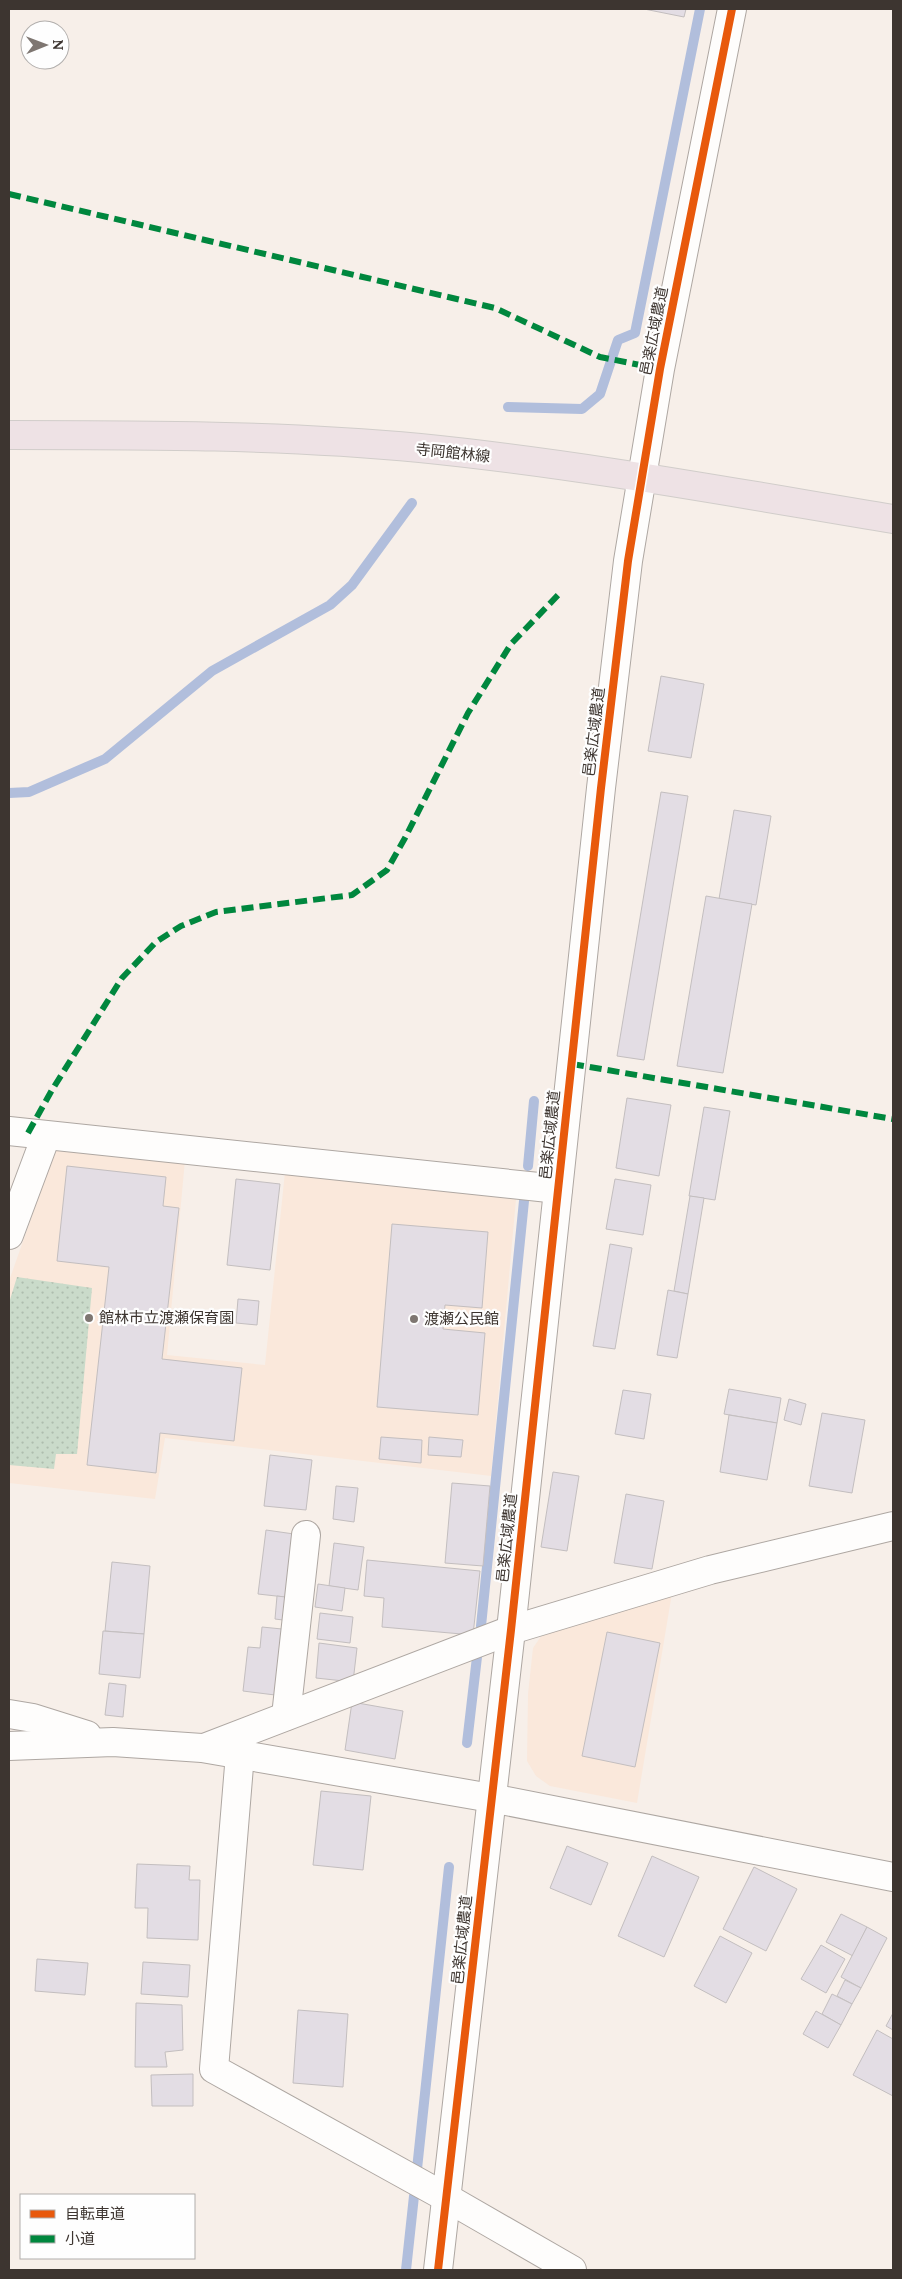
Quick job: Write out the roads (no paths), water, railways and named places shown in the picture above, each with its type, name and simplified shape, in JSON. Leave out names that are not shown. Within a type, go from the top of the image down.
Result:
[{"type":"main road","name":"寺岡館林線","points":[[9,435],[122,435],[314,441],[420,448],[643,477],[893,519]]},
{"type":"street","name":"邑楽広域農道","points":[[438,2270],[511,1630],[627,571],[660,369],[732,9]]},
{"type":"street","points":[[9,1131],[558,1189]]},
{"type":"street","points":[[9,1235],[46,1136]]},
{"type":"street","points":[[202,1748],[511,1630],[710,1570],[893,1526]]},
{"type":"street","points":[[286,1716],[306,1534]]},
{"type":"street","points":[[9,1714],[33,1718],[113,1742]]},
{"type":"street","points":[[9,1746],[113,1742],[202,1748],[491,1798],[893,1877]]},
{"type":"street","points":[[240,1754],[214,2069],[447,2198],[572,2270]]},
{"type":"waterway","points":[[508,407],[582,409],[600,394],[618,340],[635,333],[700,9]]},
{"type":"waterway","points":[[9,793],[29,792],[105,759],[212,671],[330,605],[352,585],[412,503]]},
{"type":"waterway","points":[[528,1166],[534,1101]]},
{"type":"waterway","points":[[481,1626],[524,1201]]},
{"type":"waterway","points":[[467,1743],[477,1657]]},
{"type":"waterway","points":[[417,2169],[449,1867]]},
{"type":"waterway","points":[[406,2270],[414,2196]]},
{"type":"place","name":"館林市立渡瀬保育園","points":[[89,1318]]},
{"type":"place","name":"渡瀬公民館","points":[[414,1319]]}]
